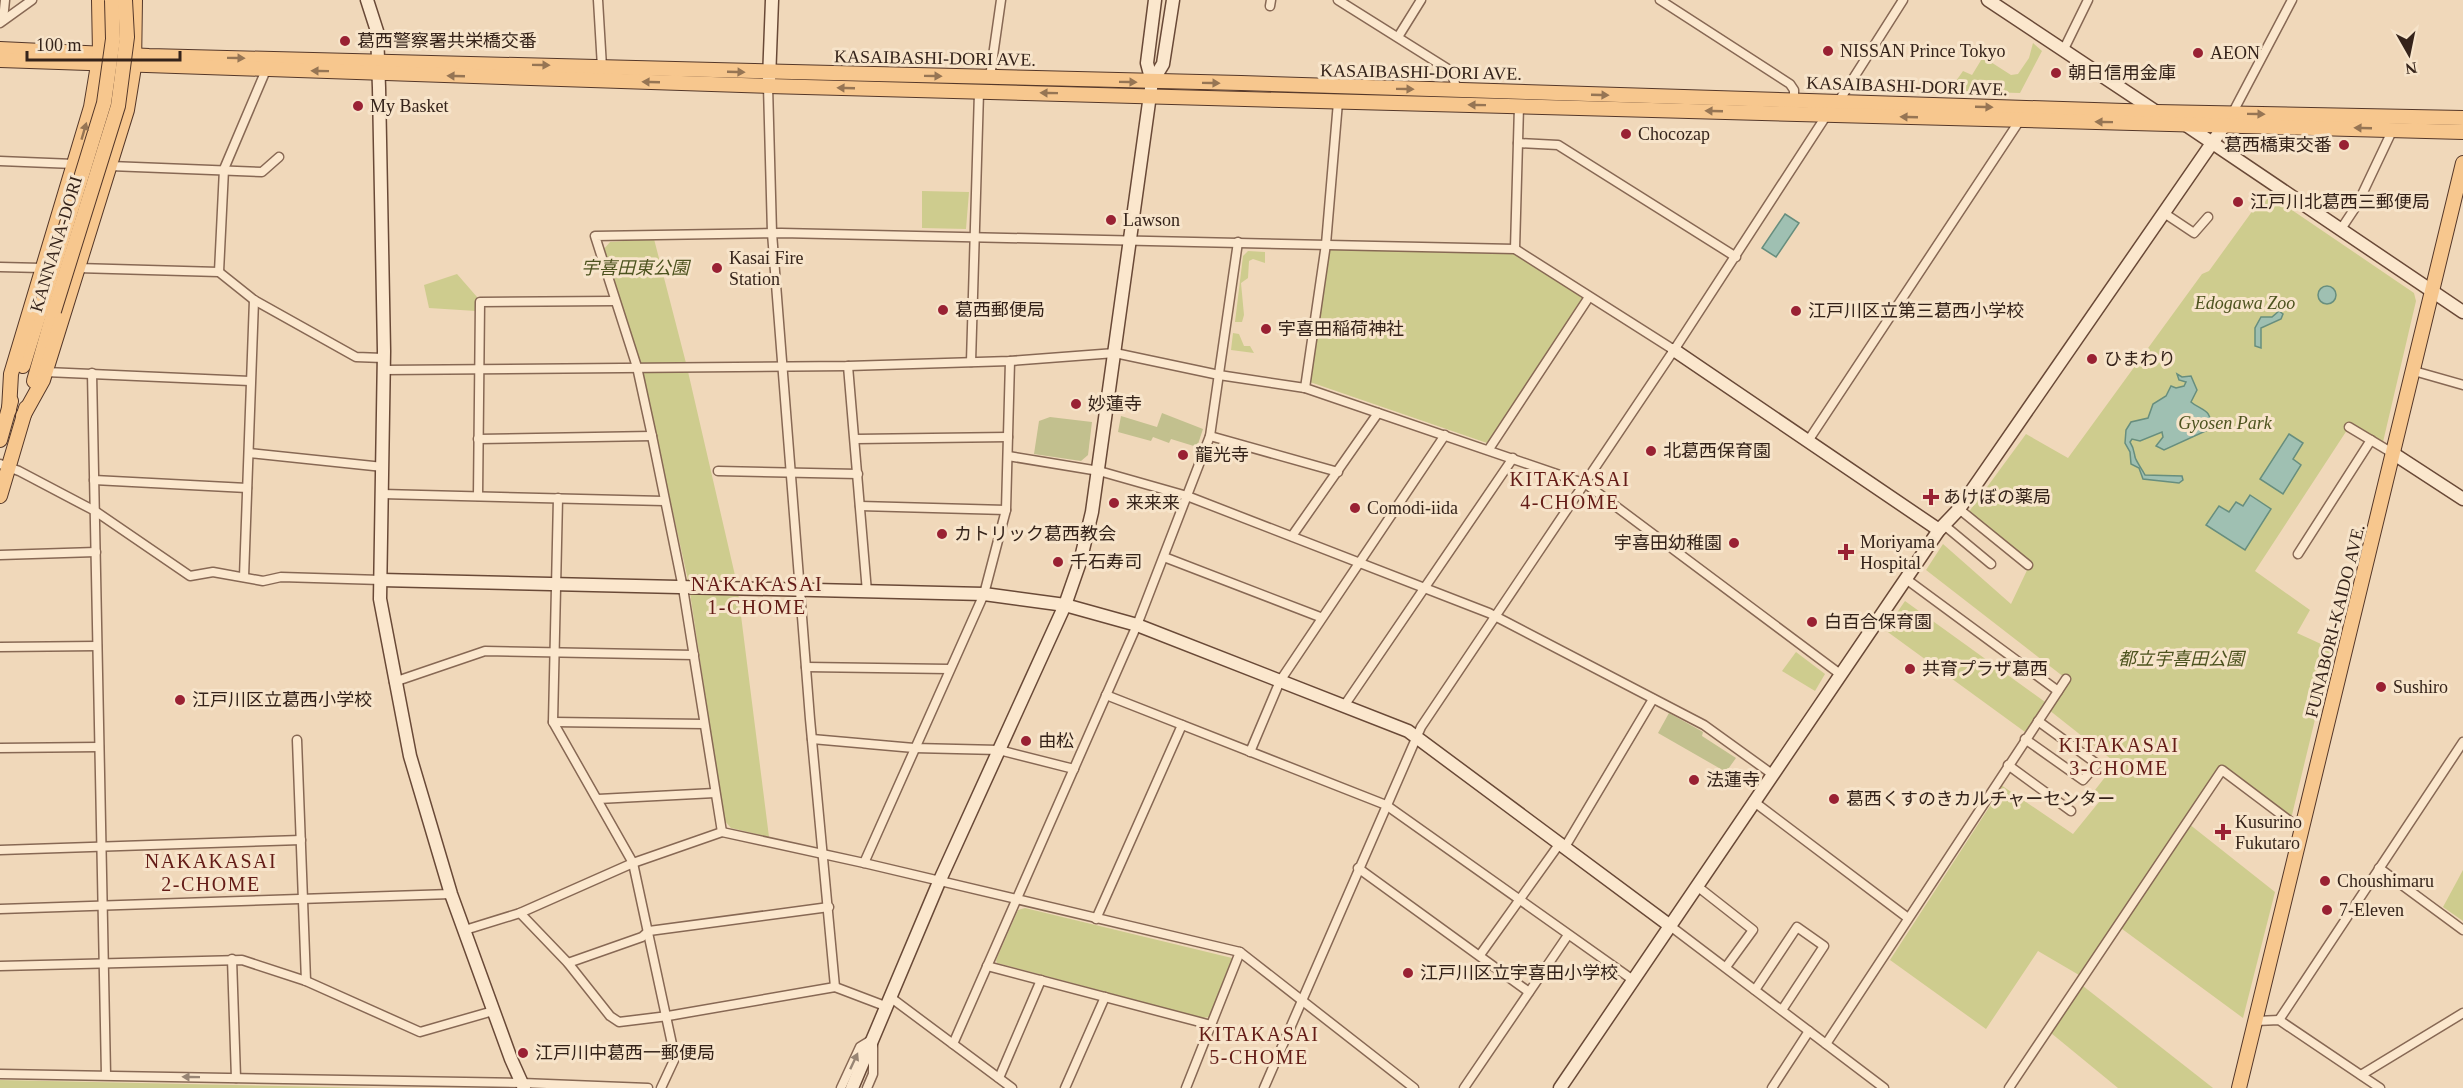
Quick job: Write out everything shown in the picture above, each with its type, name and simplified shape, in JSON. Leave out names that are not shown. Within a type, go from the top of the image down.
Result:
[{"type":"main road","points":[[9,410],[5,379],[42,268],[91,107],[99,59],[99,0]]},
{"type":"main road","name":"KANNANA-DORI","points":[[0,496],[4,466],[23,417],[48,309],[104,103],[113,50],[112,0]]},
{"type":"main road","name":"KANNANA-DORI","points":[[0,440],[118,106],[127,37],[125,0]]},
{"type":"main road","points":[[23,417],[46,372],[127,110],[135,61],[135,0]]},
{"type":"main road","points":[[0,49],[99,59],[266,70],[378,67]]},
{"type":"main road","points":[[0,60],[99,59]]},
{"type":"main road","points":[[135,61],[378,67]]},
{"type":"main road","name":"KASAIBASHI-DORI AVE.","points":[[378,67],[602,67],[979,92],[1151,89],[1457,90],[1794,107],[1826,114],[2019,120],[2184,124],[2229,119],[2463,118]]},
{"type":"main road","name":"KASAIBASHI-DORI AVE.","points":[[378,67],[769,79],[990,77],[1338,102],[1519,106],[1794,107],[1839,102],[2156,112],[2229,119],[2463,132]]},
{"type":"main road","name":"FUNABORI-KAIDO AVE.","points":[[2240,1088],[2463,163]]},
{"type":"street","points":[[2,22],[5,0]]},
{"type":"street","points":[[2,22],[32,0]]},
{"type":"street","points":[[367,0],[377,31],[378,67],[383,364],[380,599],[410,756],[451,894],[493,1011],[523,1085]]},
{"type":"street","points":[[598,0],[602,67]]},
{"type":"street","points":[[772,0],[769,79],[772,233],[812,739],[835,987]]},
{"type":"street","points":[[990,77],[1001,0]]},
{"type":"street","points":[[852,1088],[939,882],[1065,605],[1088,536],[1099,471],[1151,89],[1147,63],[1155,0]]},
{"type":"street","points":[[1151,89],[1163,64],[1173,0]]},
{"type":"street","points":[[1338,0],[1451,71],[1457,90]]},
{"type":"street","points":[[1398,37],[1421,0]]},
{"type":"street","points":[[1660,0],[1790,84],[1794,107]]},
{"type":"street","points":[[1264,1088],[1417,736],[1736,256],[1822,125],[1826,114],[1839,102],[1903,0]]},
{"type":"street","points":[[1988,0],[2156,112],[2184,124],[2341,229],[2433,294],[2462,310]]},
{"type":"street","points":[[2063,51],[2088,0]]},
{"type":"street","points":[[1560,1088],[1905,579],[1941,528],[1959,509],[2213,143],[2229,119],[2292,0]]},
{"type":"street","points":[[219,272],[224,169],[266,70]]},
{"type":"street","points":[[970,362],[979,92]]},
{"type":"street","points":[[1305,388],[1326,244],[1338,102]]},
{"type":"street","points":[[1515,249],[1519,106]]},
{"type":"street","points":[[1808,441],[2019,120]]},
{"type":"street","points":[[2341,229],[2362,195],[2393,129]]},
{"type":"street","points":[[1518,143],[1558,145],[1736,256]]},
{"type":"street","points":[[110,166],[262,172],[279,157]]},
{"type":"street","points":[[0,161],[74,164]]},
{"type":"street","points":[[2164,213],[2194,233],[2208,218]]},
{"type":"street","points":[[722,832],[683,588],[652,436],[636,367],[595,236],[772,233],[1515,249],[1674,350],[1941,528],[1991,564]]},
{"type":"street","points":[[953,1044],[1137,625],[1210,436],[1238,242]]},
{"type":"street","points":[[0,267],[42,268]]},
{"type":"street","points":[[77,268],[219,272],[254,300],[356,357],[383,364],[479,370],[848,366],[1010,361],[1115,353],[1219,375],[1305,388],[1586,484],[1840,674]]},
{"type":"street","points":[[1489,449],[1589,297]]},
{"type":"street","points":[[244,577],[254,300]]},
{"type":"street","points":[[478,496],[480,302],[614,301]]},
{"type":"street","points":[[864,862],[984,594],[1006,510],[1010,361]]},
{"type":"street","points":[[848,366],[867,591]]},
{"type":"street","points":[[2414,371],[2463,385]]},
{"type":"street","points":[[46,372],[250,381]]},
{"type":"street","points":[[92,373],[106,1075]]},
{"type":"street","points":[[1292,536],[1378,413]]},
{"type":"street","points":[[2349,427],[2463,499]]},
{"type":"street","points":[[1250,752],[1280,681],[1320,617],[1445,435]]},
{"type":"street","points":[[478,439],[652,436]]},
{"type":"street","points":[[1210,436],[1338,472]]},
{"type":"street","points":[[855,439],[1008,437]]},
{"type":"street","points":[[2298,554],[2372,440]]},
{"type":"street","points":[[249,453],[382,467]]},
{"type":"street","points":[[1008,456],[1099,471],[1187,496],[1496,617],[1704,725],[1772,774]]},
{"type":"street","points":[[1344,706],[1513,458]]},
{"type":"street","points":[[4,466],[95,511],[190,576],[213,572],[263,581],[281,577],[984,594],[1065,605],[1137,625],[1417,736],[1884,1088]]},
{"type":"street","points":[[718,471],[858,474]]},
{"type":"street","points":[[94,480],[247,488]]},
{"type":"street","points":[[382,494],[664,501]]},
{"type":"street","points":[[558,498],[553,722],[633,863],[668,1016],[675,1058],[661,1088]]},
{"type":"street","points":[[861,506],[1006,510]]},
{"type":"street","points":[[1959,509],[2028,565]]},
{"type":"street","points":[[0,555],[96,552]]},
{"type":"street","points":[[1164,556],[1320,617]]},
{"type":"street","points":[[1905,579],[2058,691]]},
{"type":"street","points":[[0,647],[98,646]]},
{"type":"street","points":[[394,681],[485,651],[694,655]]},
{"type":"street","points":[[806,667],[949,669]]},
{"type":"street","points":[[1826,1044],[2066,679]]},
{"type":"street","points":[[1106,695],[1386,805],[1633,980]]},
{"type":"street","points":[[1480,955],[1518,899],[1562,845],[1653,699]]},
{"type":"street","points":[[2025,739],[2083,780],[2097,764],[2038,721]]},
{"type":"street","points":[[553,722],[704,724]]},
{"type":"street","points":[[1096,919],[1182,725]]},
{"type":"street","points":[[812,739],[915,748],[999,750],[1074,769]]},
{"type":"street","points":[[297,740],[306,981]]},
{"type":"street","points":[[2279,1020],[2463,741]]},
{"type":"street","points":[[0,748],[99,747]]},
{"type":"street","points":[[2008,765],[2071,811]]},
{"type":"street","points":[[2009,1088],[2222,770],[2303,831]]},
{"type":"street","points":[[598,799],[715,793]]},
{"type":"street","points":[[1753,801],[1908,918]]},
{"type":"street","points":[[465,930],[520,913],[633,863],[722,832],[864,862],[939,882],[1240,952],[1414,1088]]},
{"type":"street","points":[[0,850],[302,840]]},
{"type":"street","points":[[1358,868],[1529,992]]},
{"type":"street","points":[[2379,868],[2463,930]]},
{"type":"street","points":[[1702,890],[1753,930],[1726,967]]},
{"type":"street","points":[[0,909],[451,894]]},
{"type":"street","points":[[568,963],[642,937],[649,931],[828,907]]},
{"type":"street","points":[[520,913],[568,963],[610,1016],[619,1022],[668,1016],[835,987],[887,1002],[953,1044],[1012,1088]]},
{"type":"street","points":[[1755,990],[1797,927],[1824,946],[1782,1010]]},
{"type":"street","points":[[1464,1088],[1568,935]]},
{"type":"street","points":[[1186,1088],[1240,952]]},
{"type":"street","points":[[0,966],[232,959],[242,960],[306,981],[420,1032],[493,1011]]},
{"type":"street","points":[[232,959],[236,1078]]},
{"type":"street","points":[[987,966],[1211,1025]]},
{"type":"street","points":[[999,1078],[1041,980]]},
{"type":"street","points":[[1065,1088],[1105,997]]},
{"type":"street","points":[[2361,1075],[2463,1012]]},
{"type":"street","points":[[2256,1021],[2279,1020],[2380,1088]]},
{"type":"street","points":[[1772,1088],[1809,1031]]},
{"type":"street","points":[[841,1088],[860,1047],[873,1038]]},
{"type":"street","points":[[867,1088],[873,1074],[873,1038]]},
{"type":"street","points":[[0,1074],[648,1088]]},
{"type":"green space","points":[[2033,43],[2042,51],[2020,93],[1949,91],[1963,71],[1972,75],[1983,57],[2011,75],[2018,74],[2029,58]]},
{"type":"green space","points":[[922,191],[969,192],[966,229],[922,228]]},
{"type":"green space","name":"都立宇喜田公園","points":[[2270,195],[2414,293],[2416,301],[2383,442],[2351,424],[2255,571],[2310,610],[2297,633],[2332,649],[2291,819],[2221,767],[2184,820],[2275,892],[2243,1018],[2114,923],[2079,975],[2038,951],[1986,1029],[1890,960],[2001,789],[2001,785],[2073,834],[2103,797],[2095,790],[2116,763],[2044,706],[2025,732],[1885,630],[1905,601],[2052,707],[2069,681],[1926,570],[1943,544],[2011,604],[2030,564],[1968,513],[2026,434],[2068,458],[2202,274],[2209,271],[2256,206],[2264,203]]},
{"type":"green space","name":"宇喜田東公園","points":[[654,239],[686,363],[737,584],[769,837],[731,828],[724,820],[688,580],[641,370],[604,249],[610,242]]},
{"type":"green space","points":[[1329,249],[1514,254],[1583,297],[1487,443],[1310,382]]},
{"type":"green space","points":[[1248,251],[1265,252],[1265,263],[1253,259],[1249,261],[1248,278],[1241,283],[1244,315],[1242,322],[1235,322],[1243,256]]},
{"type":"green space","points":[[457,274],[477,297],[476,311],[429,308],[424,285]]},
{"type":"green space","points":[[1233,333],[1239,334],[1244,346],[1250,346],[1254,353],[1231,350]]},
{"type":"green space","points":[[1796,652],[1825,674],[1815,691],[1782,671]]},
{"type":"green space","points":[[2463,870],[2463,921],[2443,907]]},
{"type":"green space","points":[[1025,908],[1232,958],[1209,1017],[1203,1018],[997,963],[996,960],[1018,910]]},
{"type":"green space","points":[[2083,986],[2213,1088],[2118,1088],[2051,1033]]},
{"type":"green space","points":[[0,1080],[376,1088],[0,1088]]},
{"type":"shaded area","points":[[1785,214],[1799,223],[1776,257],[1762,248]]},
{"type":"shaded area","points":[[2327,286],[2333,289],[2336,295],[2333,301],[2327,304],[2321,301],[2318,295],[2321,289]]},
{"type":"shaded area","points":[[2279,311],[2283,314],[2281,319],[2261,328],[2261,348],[2255,346],[2255,328],[2261,317],[2272,317]]},
{"type":"shaded area","points":[[2177,374],[2182,377],[2191,376],[2197,390],[2191,402],[2208,414],[2210,429],[2164,450],[2156,446],[2163,437],[2162,432],[2140,441],[2132,439],[2130,442],[2136,459],[2145,475],[2182,476],[2183,480],[2179,483],[2143,479],[2139,468],[2131,464],[2130,452],[2125,443],[2126,430],[2131,422],[2148,418],[2153,404],[2166,396],[2171,386],[2176,388],[2184,386],[2186,382],[2179,380]]},
{"type":"shaded area","points":[[1162,413],[1203,429],[1197,447],[1171,439],[1169,443],[1153,437],[1151,441],[1118,432],[1121,416],[1157,427]]},
{"type":"shaded area","points":[[1050,417],[1092,422],[1088,455],[1081,461],[1034,454],[1039,421]]},
{"type":"shaded area","points":[[2289,434],[2303,443],[2293,459],[2301,465],[2283,494],[2260,479]]},
{"type":"shaded area","points":[[1217,443],[1231,448],[1225,462],[1209,457],[1213,445]]},
{"type":"shaded area","points":[[2250,495],[2271,509],[2245,550],[2206,525],[2219,506],[2229,512],[2236,502],[2243,506]]},
{"type":"shaded area","points":[[1669,713],[1703,732],[1702,736],[1736,758],[1726,772],[1658,733]]},
{"type":"place","name":"葛西警察署共栄橋交番","points":[[345,41]]},
{"type":"place","name":"NISSAN Prince Tokyo","points":[[1828,51]]},
{"type":"place","name":"AEON","points":[[2198,53]]},
{"type":"place","name":"朝日信用金庫","points":[[2056,73]]},
{"type":"place","name":"My Basket","points":[[358,106]]},
{"type":"place","name":"Chocozap","points":[[1626,134]]},
{"type":"place","name":"葛西橋東交番","points":[[2344,145]]},
{"type":"place","name":"江戸川北葛西三郵便局","points":[[2238,202]]},
{"type":"place","name":"Lawson","points":[[1111,220]]},
{"type":"place","name":"Kasai Fire Station","points":[[717,268]]},
{"type":"place","name":"葛西郵便局","points":[[943,310]]},
{"type":"place","name":"江戸川区立第三葛西小学校","points":[[1796,311]]},
{"type":"place","name":"宇喜田稲荷神社","points":[[1266,329]]},
{"type":"place","name":"ひまわり","points":[[2092,359]]},
{"type":"place","name":"妙蓮寺","points":[[1076,404]]},
{"type":"place","name":"北葛西保育園","points":[[1651,451]]},
{"type":"place","name":"龍光寺","points":[[1183,455]]},
{"type":"place","name":"あけぼの薬局","points":[[1931,497]]},
{"type":"place","name":"来来来","points":[[1114,503]]},
{"type":"place","name":"Comodi-iida","points":[[1355,508]]},
{"type":"place","name":"カトリック葛西教会","points":[[942,534]]},
{"type":"place","name":"宇喜田幼稚園","points":[[1734,543]]},
{"type":"place","name":"Moriyama Hospital","points":[[1846,552]]},
{"type":"place","name":"千石寿司","points":[[1058,562]]},
{"type":"place","name":"白百合保育園","points":[[1812,622]]},
{"type":"place","name":"共育プラザ葛西","points":[[1910,669]]},
{"type":"place","name":"Sushiro","points":[[2381,687]]},
{"type":"place","name":"江戸川区立葛西小学校","points":[[180,700]]},
{"type":"place","name":"由松","points":[[1026,741]]},
{"type":"place","name":"法蓮寺","points":[[1694,780]]},
{"type":"place","name":"葛西くすのきカルチャーセンター","points":[[1834,799]]},
{"type":"place","name":"Kusurino Fukutaro","points":[[2223,832]]},
{"type":"place","name":"Choushimaru","points":[[2325,881]]},
{"type":"place","name":"7-Eleven","points":[[2327,910]]},
{"type":"place","name":"江戸川区立宇喜田小学校","points":[[1408,973]]},
{"type":"place","name":"江戸川中葛西一郵便局","points":[[523,1053]]},
{"type":"district","name":"KITAKASAI 4-CHOME","points":[[1570,490]]},
{"type":"district","name":"NAKAKASAI 1-CHOME","points":[[757,596]]},
{"type":"district","name":"KITAKASAI 3-CHOME","points":[[2119,756]]},
{"type":"district","name":"NAKAKASAI 2-CHOME","points":[[211,872]]},
{"type":"district","name":"KITAKASAI 5-CHOME","points":[[1259,1046]]},
{"type":"park label","name":"Edogawa Zoo","points":[[2245,303]]},
{"type":"park label","name":"Gyosen Park","points":[[2225,423]]}]
